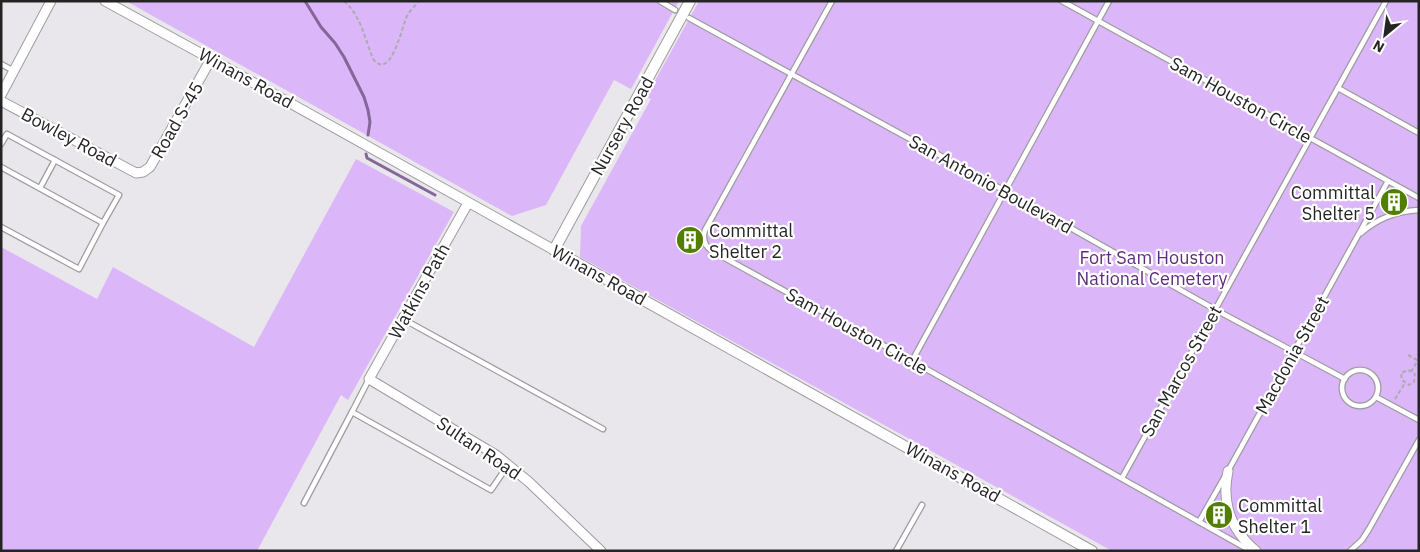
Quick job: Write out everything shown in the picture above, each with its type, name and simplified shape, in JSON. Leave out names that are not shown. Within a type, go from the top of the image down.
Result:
[{"type":"street","points":[[1,95],[51,1]]},
{"type":"street","name":"Winans Road","points":[[106,1],[1092,551]]},
{"type":"street","name":"Nursery Road","points":[[554,250],[690,1]]},
{"type":"street","name":"Road S-45","points":[[136,173],[143,172],[150,167],[211,59]]},
{"type":"street","name":"Bowley Road","points":[[1,101],[136,173]]},
{"type":"street","name":"Watkins Path","points":[[369,379],[468,203]]},
{"type":"street","name":"Sultan Road","points":[[369,379],[496,456],[529,482],[601,551]]},
{"type":"street","name":"Macdonia Street","points":[[1228,471],[1225,488],[1230,514],[1242,538],[1256,551]]},
{"type":"lane","points":[[660,1],[675,10]]},
{"type":"lane","name":"Sam Houston Circle","points":[[832,1],[705,230],[704,242],[712,251],[1251,551]]},
{"type":"lane","name":"Sam Houston Circle","points":[[1062,1],[1419,198]]},
{"type":"lane","points":[[912,361],[1109,1]]},
{"type":"lane","name":"San Marcos Street","points":[[1122,478],[1386,1]]},
{"type":"lane","name":"San Antonio Boulevard","points":[[690,18],[1005,191],[1216,310],[1345,379]]},
{"type":"lane","points":[[1,64],[14,71]]},
{"type":"lane","points":[[1338,88],[1419,133]]},
{"type":"lane","points":[[1,144],[7,134],[119,195],[78,269],[1,226]]},
{"type":"lane","points":[[40,188],[54,160]]},
{"type":"lane","points":[[1,167],[103,223]]},
{"type":"lane","name":"Macdonia Street","points":[[1199,522],[1388,181]]},
{"type":"lane","name":"Macdonia Street","points":[[1356,239],[1368,227],[1381,219],[1400,212],[1419,210]]},
{"type":"lane","points":[[403,320],[603,429]]},
{"type":"lane","points":[[1360,370],[1369,372],[1378,384],[1376,397],[1370,404],[1365,406],[1351,404],[1343,393],[1345,379],[1351,372],[1360,370]]},
{"type":"lane","points":[[304,503],[369,379]]},
{"type":"lane","points":[[1376,397],[1419,420]]},
{"type":"lane","points":[[352,412],[491,490],[508,465]]},
{"type":"lane","points":[[1350,551],[1362,540],[1369,529],[1419,440]]},
{"type":"lane","points":[[896,551],[922,504]]},
{"type":"path","points":[[344,1],[357,16],[373,59],[380,65],[390,61],[406,17],[419,1]]},
{"type":"path","points":[[1408,355],[1418,361],[1411,372]]},
{"type":"path","points":[[1408,370],[1411,372],[1415,374],[1414,382],[1409,385],[1402,380],[1401,373],[1408,370]]},
{"type":"path","points":[[1391,406],[1405,383]]},
{"type":"green space","points":[[126,1],[679,1],[631,89],[614,80],[546,205],[512,216]]},
{"type":"green space","name":"Fort Sam Houston National Cemetery","points":[[699,1],[1419,1],[1419,551],[1112,551],[580,257],[581,226],[651,99],[646,97]]},
{"type":"green space","points":[[356,159],[454,212],[348,400],[341,395],[257,551],[1,551],[1,247],[97,299],[113,267],[254,347]]},
{"type":"building","name":"Committal Shelter 5","points":[[1400,194],[1404,205],[1387,210],[1384,199]]},
{"type":"building","name":"Committal Shelter 2","points":[[689,230],[699,235],[691,251],[680,245]]},
{"type":"building","name":"Committal Shelter 1","points":[[1222,505],[1226,521],[1216,524],[1211,508]]},
{"type":"waterway","points":[[305,1],[321,27],[344,57],[364,97],[370,122],[368,135]]},
{"type":"waterway","points":[[366,154],[367,158],[435,195]]},
{"type":"place","name":"Committal Shelter 5","points":[[1394,202]]},
{"type":"place","name":"Committal Shelter 2","points":[[690,240]]},
{"type":"place","name":"Committal Shelter 1","points":[[1219,515]]}]
